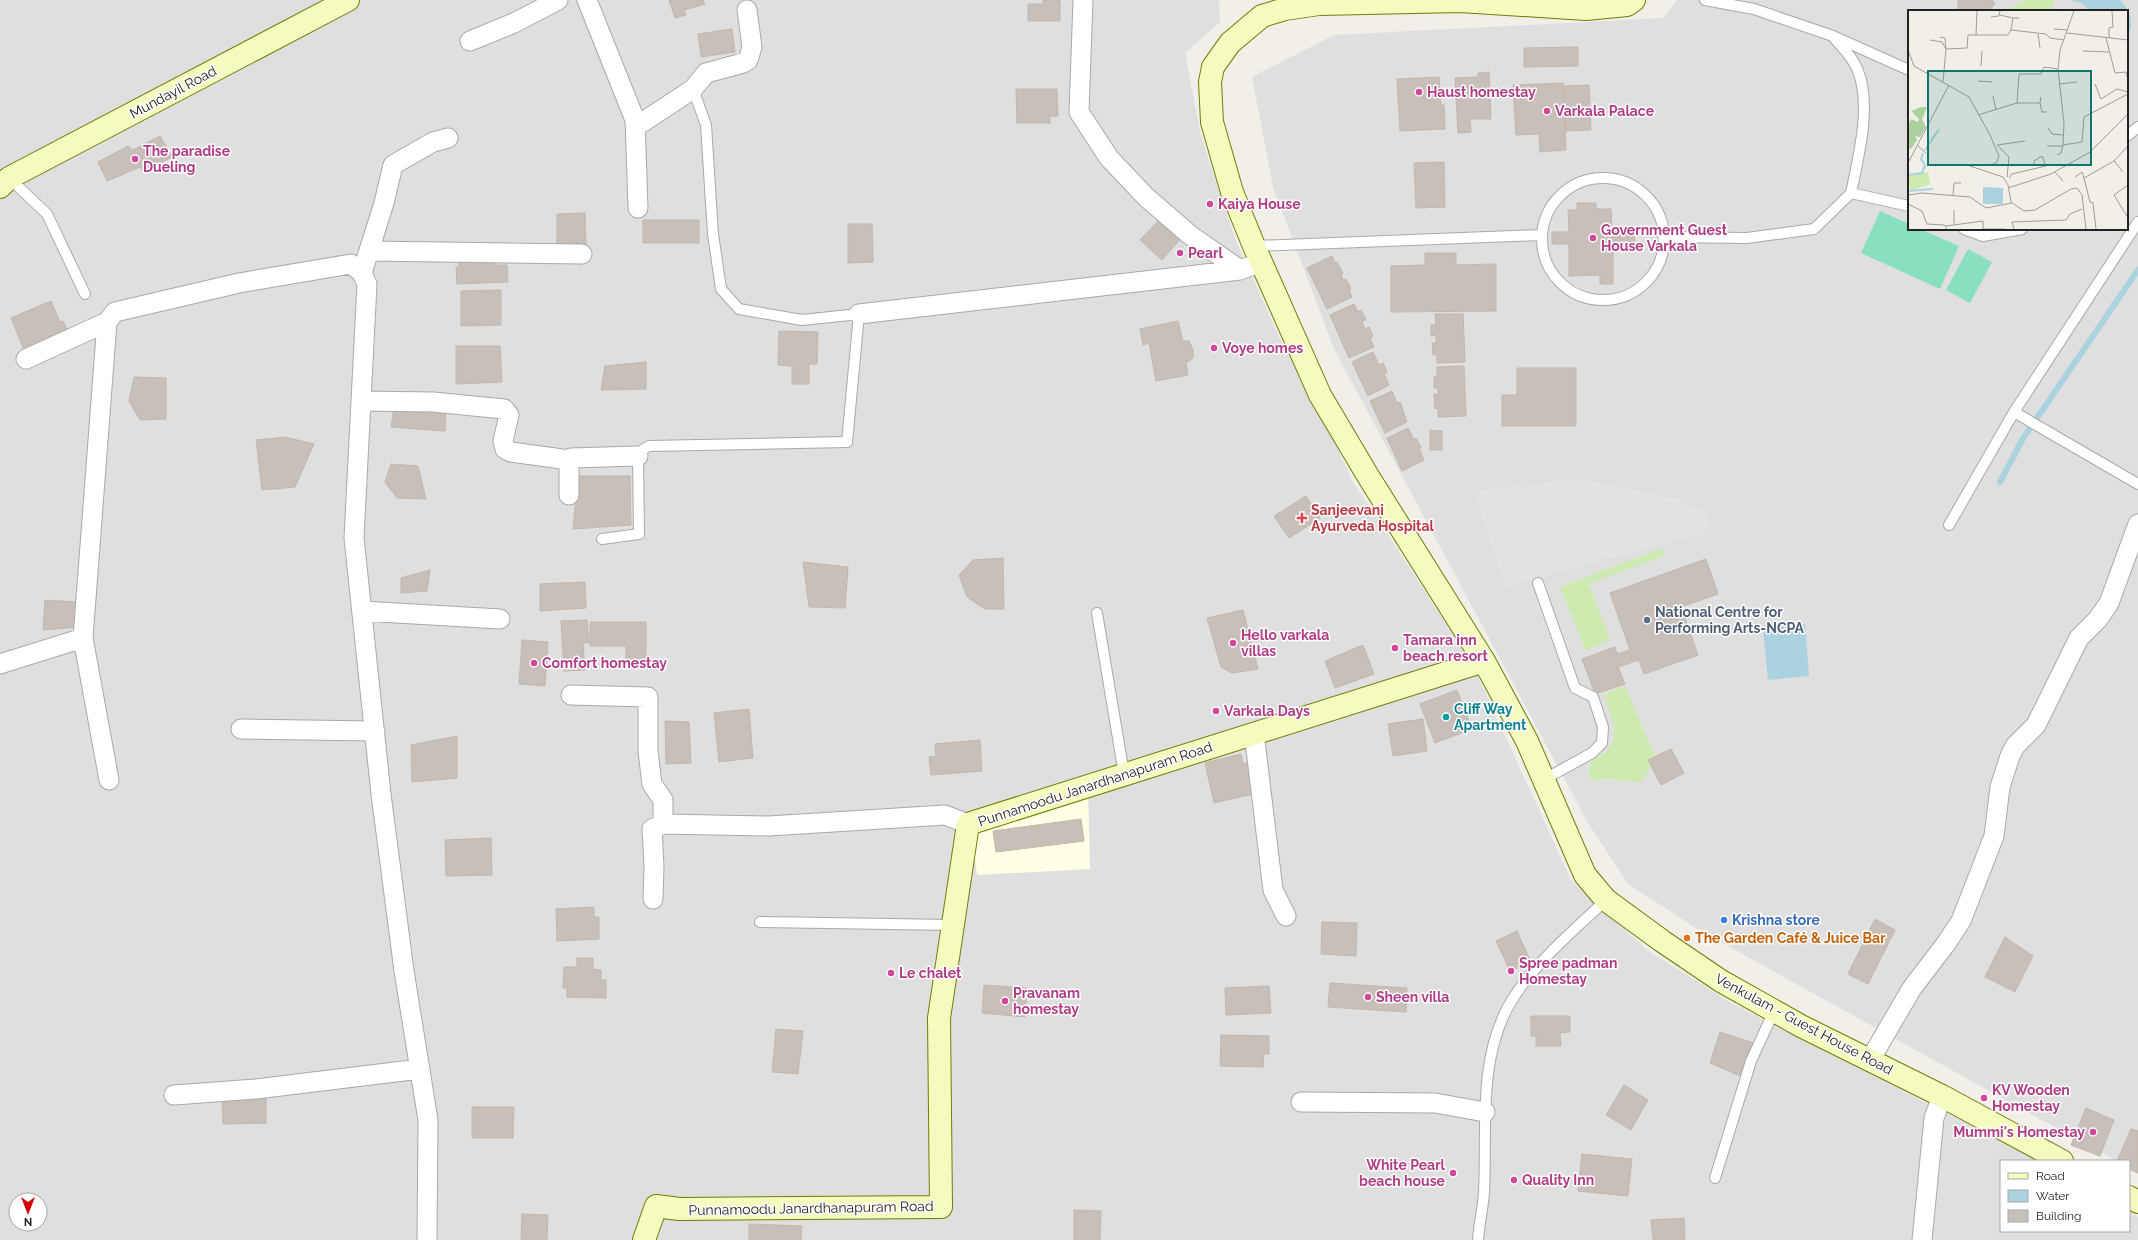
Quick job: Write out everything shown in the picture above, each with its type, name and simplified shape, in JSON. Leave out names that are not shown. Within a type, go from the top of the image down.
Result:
[{"type":"main road","name":"Mundayil Road","points":[[4,183],[348,0]]},
{"type":"main road","name":"Venkulam - Guest House Road","points":[[1634,0],[1627,5],[1586,9],[1460,1],[1318,4],[1285,9],[1262,16],[1230,42],[1213,67],[1210,82],[1212,122],[1232,192],[1320,395],[1368,476],[1484,661],[1527,741],[1585,875],[1606,900],[1662,941],[1721,981],[1870,1060],[1942,1096],[2060,1160]]},
{"type":"main road","name":"Punnamoodu Janardhanapuram Road","points":[[644,1240],[656,1206],[679,1209],[941,1207],[939,1018],[968,824],[1484,661]]},
{"type":"street","points":[[470,41],[514,23],[558,0]]},
{"type":"street","points":[[587,0],[635,120],[638,208]]},
{"type":"street","points":[[1083,0],[1079,112],[1109,158],[1146,197],[1190,235],[1240,270]]},
{"type":"street","points":[[635,120],[643,122],[693,89],[703,76],[710,70],[743,63],[748,60],[752,47],[747,10]]},
{"type":"street","points":[[362,273],[393,165],[433,142],[448,138]]},
{"type":"street","points":[[369,251],[582,254]]},
{"type":"street","points":[[859,314],[1240,270],[1258,254]]},
{"type":"street","points":[[26,359],[107,322],[115,312],[239,283],[351,264],[362,273],[367,284],[354,538],[404,971],[428,1120],[427,1240]]},
{"type":"street","points":[[107,322],[83,638],[109,780]]},
{"type":"street","points":[[362,401],[433,402],[504,409],[509,415],[503,441],[504,447],[508,451],[566,460],[571,458],[638,456]]},
{"type":"street","points":[[566,460],[569,466],[569,495]]},
{"type":"street","points":[[1870,1060],[1912,988],[1945,945],[1961,921],[1994,836],[2000,787],[2010,756],[2015,746],[2036,725],[2079,638],[2098,619],[2109,603],[2138,524]]},
{"type":"street","points":[[362,610],[500,619]]},
{"type":"street","points":[[0,664],[83,638]]},
{"type":"street","points":[[570,695],[648,697],[648,751],[652,784],[663,800],[663,824]]},
{"type":"street","points":[[240,729],[375,730]]},
{"type":"street","points":[[1254,733],[1273,890],[1286,916]]},
{"type":"street","points":[[653,899],[654,867],[652,829],[663,824],[769,826],[945,816],[968,824]]},
{"type":"street","points":[[174,1095],[256,1089],[420,1069]]},
{"type":"street","points":[[1922,1240],[1934,1118],[1942,1096]]},
{"type":"street","points":[[1301,1102],[1435,1103],[1485,1112]]},
{"type":"lane","points":[[1705,0],[1754,9],[1833,36],[1908,70]]},
{"type":"lane","points":[[1663,237],[1747,238],[1814,228],[1851,193],[1863,135],[1863,93],[1858,71],[1847,52],[1833,36]]},
{"type":"lane","points":[[602,539],[639,534],[638,456],[641,451],[649,446],[848,442],[859,314],[802,320],[739,309],[721,288],[714,234],[706,125],[693,89]]},
{"type":"lane","points":[[2128,135],[2138,127]]},
{"type":"lane","points":[[1606,178],[1625,182],[1641,191],[1654,206],[1662,225],[1664,246],[1658,266],[1646,282],[1628,294],[1608,300],[1587,298],[1568,289],[1553,275],[1544,256],[1541,235],[1545,217],[1555,200],[1569,188],[1581,182],[1606,178]]},
{"type":"lane","points":[[4,183],[47,214],[85,294]]},
{"type":"lane","points":[[1851,193],[1908,206]]},
{"type":"lane","points":[[1949,525],[2014,412],[2138,222]]},
{"type":"lane","points":[[1967,230],[1983,236],[2016,230]]},
{"type":"lane","points":[[1258,254],[1541,235]]},
{"type":"lane","points":[[2014,412],[2138,484]]},
{"type":"lane","points":[[1538,583],[1575,688],[1593,697],[1602,727],[1602,743],[1592,753],[1543,780]]},
{"type":"lane","points":[[1097,613],[1124,774]]},
{"type":"lane","points":[[1478,1240],[1484,1194],[1485,1112],[1496,1034],[1508,1006],[1525,982],[1555,948],[1606,900]]},
{"type":"lane","points":[[760,922],[953,925]]},
{"type":"lane","points":[[1716,1178],[1751,1061],[1774,1010]]},
{"type":"shaded area","points":[[0,0],[1219,0],[1220,22],[1185,53],[1201,136],[1234,236],[1280,339],[1321,413],[1353,482],[1471,661],[1571,880],[1647,950],[1733,1004],[2039,1160],[2000,1160],[2000,1232],[2130,1232],[2130,1213],[2138,1217],[2138,1240],[0,1240]]},
{"type":"shaded area","points":[[1677,0],[2138,0],[2138,1173],[2130,1162],[2130,1160],[2114,1160],[2105,1155],[1699,930],[1628,884],[1588,823],[1334,349],[1273,187],[1252,77],[1334,35],[1663,18]]},
{"type":"shaded area","points":[[1555,482],[1593,482],[1681,500],[1707,511],[1711,531],[1504,586],[1473,492]]},
{"type":"shaded area","points":[[1088,789],[1090,869],[977,875],[971,825]]},
{"type":"green space","points":[[2026,0],[2053,0],[2054,3],[2052,5],[2053,10],[2006,10]]},
{"type":"green space","points":[[1880,211],[1908,224],[1908,230],[1922,230],[1959,246],[1940,289],[1861,253]]},
{"type":"green space","points":[[1968,249],[1992,262],[1970,303],[1946,290]]},
{"type":"green space","points":[[1661,549],[1664,556],[1589,584],[1610,640],[1585,650],[1560,587]]},
{"type":"green space","points":[[1625,686],[1655,756],[1647,760],[1651,768],[1647,771],[1648,774],[1643,776],[1643,781],[1637,782],[1605,779],[1592,782],[1588,770],[1593,759],[1604,754],[1614,740],[1613,723],[1604,694]]},
{"type":"water","points":[[2071,0],[2120,0],[2128,10],[2087,10],[2085,5]]},
{"type":"water","points":[[2128,11],[2131,22],[2128,34]]},
{"type":"water","points":[[1805,624],[1809,676],[1768,680],[1763,628]]},
{"type":"building","points":[[669,0],[703,0],[705,4],[684,10],[686,15],[675,18]]},
{"type":"building","points":[[1043,0],[1060,0],[1060,21],[1028,21],[1028,4],[1043,4]]},
{"type":"building","points":[[1958,0],[1992,0],[1995,4],[1989,10],[1958,10]]},
{"type":"building","points":[[732,29],[735,52],[701,57],[698,34]]},
{"type":"building","points":[[1578,47],[1578,66],[1524,67],[1524,48]]},
{"type":"building","points":[[1489,72],[1491,119],[1470,119],[1471,132],[1458,133],[1455,78],[1478,77],[1478,73]]},
{"type":"building","name":"Haust homestay","points":[[1439,77],[1441,105],[1444,105],[1445,129],[1400,131],[1397,79]]},
{"type":"building","points":[[1563,83],[1566,150],[1540,152],[1539,134],[1516,135],[1513,85]]},
{"type":"building","points":[[1589,85],[1591,130],[1566,131],[1564,86]]},
{"type":"building","points":[[1016,89],[1057,89],[1058,116],[1050,116],[1050,123],[1017,123]]},
{"type":"building","name":"The paradise Dueling","points":[[160,136],[172,157],[144,172],[140,167],[107,181],[98,162],[128,146],[133,150]]},
{"type":"building","points":[[1444,162],[1445,207],[1416,208],[1414,163]]},
{"type":"building","name":"Government Guest House Varkala","points":[[1577,203],[1596,203],[1596,209],[1611,209],[1612,230],[1634,230],[1635,248],[1613,248],[1613,284],[1600,284],[1600,275],[1569,276],[1569,244],[1552,244],[1552,232],[1569,232],[1568,210],[1577,210]]},
{"type":"building","points":[[585,213],[586,244],[557,244],[557,214]]},
{"type":"building","points":[[1161,218],[1182,237],[1162,260],[1140,240]]},
{"type":"building","points":[[643,220],[699,220],[699,243],[643,243]]},
{"type":"building","points":[[848,224],[872,224],[873,262],[848,263]]},
{"type":"building","points":[[1425,253],[1456,253],[1456,265],[1496,264],[1496,311],[1391,312],[1391,266],[1425,265]]},
{"type":"building","points":[[1332,256],[1335,263],[1337,262],[1343,273],[1341,274],[1343,280],[1346,279],[1351,289],[1349,290],[1352,297],[1327,309],[1307,268]]},
{"type":"building","points":[[494,259],[494,265],[507,265],[508,282],[457,284],[456,267],[459,267],[459,260]]},
{"type":"building","points":[[501,290],[501,325],[461,326],[461,291]]},
{"type":"building","points":[[51,301],[60,322],[63,321],[70,336],[26,355],[11,318]]},
{"type":"building","points":[[1354,304],[1358,312],[1361,310],[1366,320],[1362,321],[1365,329],[1369,327],[1373,336],[1370,338],[1374,347],[1349,358],[1330,315]]},
{"type":"building","points":[[1435,314],[1463,314],[1465,362],[1437,363],[1437,355],[1433,355],[1432,343],[1436,343],[1436,335],[1431,336],[1431,325],[1436,325]]},
{"type":"building","points":[[1178,321],[1183,341],[1189,341],[1193,350],[1193,358],[1186,363],[1188,375],[1156,381],[1149,343],[1143,345],[1140,329]]},
{"type":"building","points":[[779,331],[818,332],[817,364],[809,364],[809,384],[792,384],[792,366],[778,365]]},
{"type":"building","points":[[456,346],[500,346],[502,382],[456,384]]},
{"type":"building","points":[[1373,352],[1379,365],[1383,363],[1387,372],[1384,374],[1389,385],[1368,396],[1352,362]]},
{"type":"building","points":[[646,362],[646,389],[601,390],[605,366]]},
{"type":"building","points":[[1464,366],[1466,416],[1438,417],[1438,408],[1435,409],[1434,394],[1438,394],[1438,388],[1434,388],[1434,377],[1437,376],[1437,367]]},
{"type":"building","points":[[1517,368],[1576,368],[1576,426],[1502,426],[1502,395],[1517,395]]},
{"type":"building","points":[[134,377],[166,378],[166,419],[140,420],[129,401]]},
{"type":"building","points":[[1392,391],[1397,403],[1400,402],[1407,422],[1385,433],[1370,401]]},
{"type":"building","points":[[394,408],[446,409],[445,431],[391,427]]},
{"type":"building","points":[[1408,428],[1414,440],[1416,438],[1421,448],[1419,449],[1424,460],[1402,471],[1387,438]]},
{"type":"building","points":[[1430,430],[1442,431],[1442,450],[1430,450]]},
{"type":"building","points":[[285,437],[314,444],[295,487],[262,490],[256,440]]},
{"type":"building","points":[[391,464],[418,466],[426,499],[397,498],[385,482]]},
{"type":"building","points":[[578,476],[630,476],[631,525],[573,529]]},
{"type":"building","points":[[1306,496],[1320,518],[1289,538],[1274,516]]},
{"type":"building","points":[[1003,558],[1004,609],[985,609],[967,597],[959,575],[973,560]]},
{"type":"building","name":"National Centre for Performing Arts-NCPA","points":[[1706,559],[1718,594],[1681,607],[1698,655],[1644,674],[1639,660],[1618,667],[1625,684],[1595,694],[1582,659],[1615,647],[1617,654],[1630,650],[1610,593]]},
{"type":"building","points":[[803,562],[848,567],[845,608],[809,607]]},
{"type":"building","points":[[430,570],[427,591],[401,593],[401,578]]},
{"type":"building","points":[[585,582],[586,608],[540,611],[540,584]]},
{"type":"building","points":[[45,600],[76,602],[77,627],[43,630]]},
{"type":"building","name":"Hello varkala villas","points":[[1243,610],[1258,669],[1232,673],[1221,667],[1207,618]]},
{"type":"building","points":[[587,620],[589,643],[583,643],[585,670],[564,671],[561,621]]},
{"type":"building","points":[[590,622],[646,622],[646,665],[626,665],[626,646],[590,646]]},
{"type":"building","name":"Comfort homestay","points":[[522,640],[548,642],[545,686],[519,684]]},
{"type":"building","points":[[1363,645],[1374,674],[1335,688],[1325,661]]},
{"type":"building","name":"Cliff Way Apartment","points":[[1457,690],[1472,729],[1435,743],[1420,704]]},
{"type":"building","points":[[749,709],[753,758],[719,762],[714,713]]},
{"type":"building","points":[[1423,719],[1427,751],[1393,756],[1388,724]]},
{"type":"building","points":[[665,721],[689,722],[691,763],[666,764]]},
{"type":"building","points":[[457,736],[457,778],[412,782],[411,745]]},
{"type":"building","points":[[980,740],[982,771],[931,775],[929,757],[936,756],[935,744]]},
{"type":"building","points":[[1671,749],[1684,773],[1661,785],[1648,760]]},
{"type":"building","points":[[1241,754],[1243,764],[1249,762],[1257,793],[1214,803],[1205,763]]},
{"type":"building","points":[[1081,819],[1084,841],[996,852],[993,831]]},
{"type":"building","points":[[491,838],[492,875],[446,876],[445,840]]},
{"type":"building","points":[[594,907],[594,917],[599,917],[599,939],[557,941],[556,909]]},
{"type":"building","points":[[1875,919],[1895,930],[1868,984],[1848,974]]},
{"type":"building","points":[[1322,922],[1357,923],[1356,956],[1321,954]]},
{"type":"building","points":[[1517,931],[1531,962],[1510,971],[1496,941]]},
{"type":"building","points":[[2005,937],[2033,956],[2015,992],[1985,977]]},
{"type":"building","points":[[577,958],[593,958],[593,969],[601,970],[601,980],[606,980],[606,998],[567,997],[567,988],[563,988],[564,967],[577,967]]},
{"type":"building","name":"Sheen villa","points":[[1330,983],[1407,988],[1406,1012],[1328,1007]]},
{"type":"building","name":"Pravanam homestay","points":[[984,985],[1027,988],[1025,1017],[982,1013]]},
{"type":"building","points":[[1269,986],[1271,1013],[1226,1015],[1225,988]]},
{"type":"building","points":[[1531,1016],[1570,1016],[1570,1032],[1560,1033],[1561,1046],[1536,1046],[1536,1036],[1531,1036]]},
{"type":"building","points":[[776,1029],[803,1031],[798,1074],[772,1072]]},
{"type":"building","points":[[1720,1032],[1757,1044],[1745,1078],[1710,1063]]},
{"type":"building","points":[[1221,1035],[1269,1036],[1269,1054],[1264,1054],[1263,1067],[1220,1066]]},
{"type":"building","points":[[1624,1085],[1648,1100],[1631,1130],[1606,1115]]},
{"type":"building","points":[[266,1095],[266,1123],[223,1124],[222,1096]]},
{"type":"building","points":[[472,1107],[514,1107],[513,1138],[472,1138]]},
{"type":"building","name":"Mummi's Homestay","points":[[2086,1108],[2114,1120],[2100,1156],[2071,1145]]},
{"type":"building","points":[[2131,1129],[2138,1131],[2138,1173],[2130,1169],[2130,1160],[2117,1160]]},
{"type":"building","points":[[1582,1154],[1632,1159],[1628,1196],[1578,1191]]},
{"type":"building","points":[[1074,1210],[1101,1211],[1100,1240],[1074,1240]]},
{"type":"building","points":[[522,1214],[548,1215],[547,1240],[521,1240]]},
{"type":"building","points":[[1684,1218],[1685,1240],[1653,1240],[1651,1220]]},
{"type":"building","points":[[749,1224],[802,1226],[801,1240],[749,1240]]},
{"type":"waterway","points":[[2000,482],[2022,440],[2138,270]]},
{"type":"place","name":"Haust homestay","points":[[1419,92]]},
{"type":"place","name":"Varkala Palace","points":[[1547,111]]},
{"type":"place","name":"The paradise Dueling","points":[[135,159]]},
{"type":"place","name":"Kaiya House","points":[[1210,204]]},
{"type":"place","name":"Government Guest House Varkala","points":[[1593,238]]},
{"type":"place","name":"Pearl","points":[[1180,253]]},
{"type":"place","name":"Voye homes","points":[[1214,348]]},
{"type":"place","name":"Sanjeevani Ayurveda Hospital","points":[[1302,518]]},
{"type":"place","name":"National Centre for Performing Arts-NCPA","points":[[1647,620]]},
{"type":"place","name":"Hello varkala villas","points":[[1233,643]]},
{"type":"place","name":"Tamara inn beach resort","points":[[1395,648]]},
{"type":"place","name":"Comfort homestay","points":[[534,663]]},
{"type":"place","name":"Varkala Days","points":[[1216,711]]},
{"type":"place","name":"Cliff Way Apartment","points":[[1446,717]]},
{"type":"place","name":"Krishna store","points":[[1724,920]]},
{"type":"place","name":"The Garden Café & Juice Bar","points":[[1687,938]]},
{"type":"place","name":"Spree padman Homestay","points":[[1511,971]]},
{"type":"place","name":"Le chalet","points":[[891,973]]},
{"type":"place","name":"Sheen villa","points":[[1368,997]]},
{"type":"place","name":"Pravanam homestay","points":[[1005,1001]]},
{"type":"place","name":"KV Wooden Homestay","points":[[1984,1098]]},
{"type":"place","name":"Mummi's Homestay","points":[[2093,1132]]},
{"type":"place","name":"White Pearl beach house","points":[[1453,1173]]},
{"type":"place","name":"Quality Inn","points":[[1514,1180]]}]
